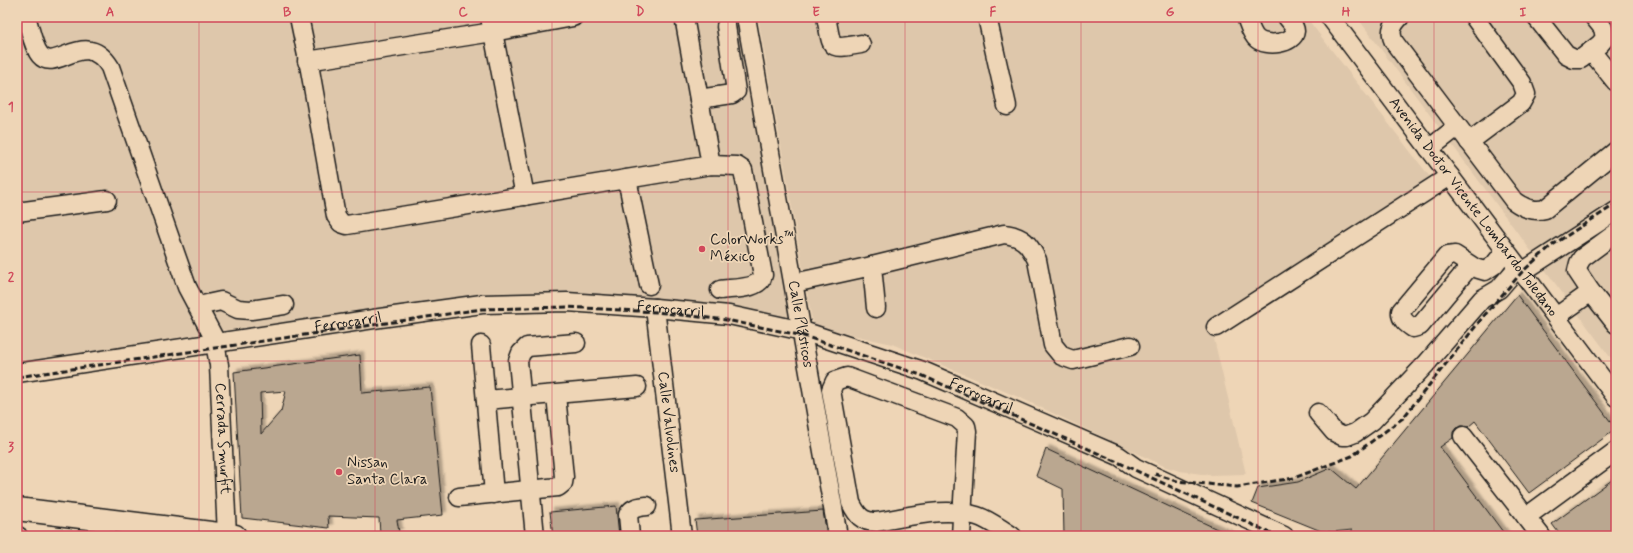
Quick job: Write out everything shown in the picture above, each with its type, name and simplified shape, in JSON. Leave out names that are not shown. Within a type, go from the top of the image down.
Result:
[{"type":"main road","points":[[17,509],[231,535]]},
{"type":"street","name":"Cerrada Smurfit","points":[[26,17],[37,50],[44,58],[50,60],[57,59],[80,50],[87,50],[100,55],[110,67],[187,286],[215,343],[219,365],[231,535]]},
{"type":"street","points":[[299,17],[336,216],[341,223],[347,225],[711,165],[737,166],[743,170],[763,275],[760,281],[754,285],[720,290]]},
{"type":"street","points":[[308,61],[492,25],[573,17]]},
{"type":"street","points":[[684,17],[711,165]]},
{"type":"street","points":[[826,17],[831,43],[834,47],[839,48],[861,44]]},
{"type":"street","points":[[987,17],[1007,106]]},
{"type":"street","points":[[1246,17],[1256,38],[1265,44],[1271,44],[1286,41],[1294,34],[1295,30],[1287,17]]},
{"type":"street","name":"Avenida Doctor Vicente Lombardo Toledano","points":[[1330,17],[1616,397]]},
{"type":"street","points":[[1400,17],[1391,29],[1391,36],[1394,42],[1514,201],[1523,207],[1538,211],[1545,209],[1616,151]]},
{"type":"street","points":[[1469,142],[1521,103],[1526,94],[1522,83],[1474,17]]},
{"type":"street","points":[[1536,17],[1570,58],[1574,59],[1581,59],[1592,51],[1605,38],[1603,28],[1594,17]]},
{"type":"street","name":"Calle Plásticos","points":[[750,18],[838,536]]},
{"type":"street","points":[[492,25],[525,196]]},
{"type":"street","points":[[699,100],[732,94],[735,92],[726,26]]},
{"type":"street","points":[[1592,51],[1616,82]]},
{"type":"street","points":[[1429,149],[1458,127]]},
{"type":"street","points":[[1216,328],[1450,176]]},
{"type":"street","points":[[627,179],[649,285]]},
{"type":"street","points":[[17,212],[107,200]]},
{"type":"street","points":[[1318,413],[1334,432],[1342,436],[1355,433],[1372,421],[1426,364],[1482,299],[1499,289],[1520,270],[1616,211]]},
{"type":"street","points":[[1616,233],[1582,258],[1579,262],[1577,271],[1616,324]]},
{"type":"street","points":[[794,283],[1004,234],[1015,235],[1022,239],[1030,247],[1037,260],[1053,345],[1062,356],[1073,360],[1130,346]]},
{"type":"street","points":[[1470,266],[1481,270],[1490,269],[1505,251]]},
{"type":"street","points":[[872,266],[876,308]]},
{"type":"street","points":[[1556,317],[1591,292]]},
{"type":"street","points":[[198,306],[221,301],[238,309],[251,310],[284,305]]},
{"type":"street","name":"Ferrocarril","points":[[17,373],[482,304],[567,302],[729,315],[803,331],[924,371],[1119,456],[1136,468],[1284,536]]},
{"type":"street","name":"Calle Valvolines","points":[[655,308],[682,536]]},
{"type":"street","points":[[534,536],[518,361],[524,349],[527,347],[576,343]]},
{"type":"street","points":[[481,345],[494,494]]},
{"type":"street","points":[[961,536],[963,514],[967,431],[963,422],[952,416],[847,377],[835,381],[831,390],[851,502],[858,516],[878,529],[939,512],[963,514],[976,516],[991,522],[1012,536]]},
{"type":"street","points":[[486,400],[637,387]]},
{"type":"street","points":[[459,498],[558,487],[563,480],[556,395]]},
{"type":"street","points":[[1463,436],[1541,536]]},
{"type":"street","points":[[1526,517],[1616,451]]},
{"type":"street","points":[[630,536],[628,519],[629,512],[635,508],[647,506]]},
{"type":"street","points":[[17,519],[152,536]]},
{"type":"shaded area","points":[[17,17],[735,17],[790,320],[719,303],[639,301],[499,293],[212,332],[17,363]]},
{"type":"shaded area","points":[[758,17],[1306,17],[1430,177],[1210,322],[1246,474],[1209,475],[1180,471],[1166,467],[1023,399],[892,344],[813,326]]},
{"type":"shaded area","points":[[1357,17],[1616,17],[1616,365]]},
{"type":"building","points":[[1517,295],[1616,429],[1529,493],[1475,421],[1468,427],[1462,426],[1456,428],[1453,432],[1453,438],[1440,447],[1506,536],[1352,536],[1352,530],[1333,532],[1321,531],[1252,503],[1258,488],[1298,482],[1331,468],[1356,489]]},
{"type":"building","points":[[360,355],[362,393],[430,387],[443,515],[397,520],[399,532],[380,534],[379,518],[328,516],[329,528],[242,518],[234,372]],"holes":[[[286,391],[281,411],[261,434],[260,393]]]},
{"type":"building","points":[[1046,449],[1232,536],[1064,536],[1063,489],[1036,476]]},
{"type":"building","points":[[1616,477],[1616,536],[1561,536],[1552,524]]},
{"type":"building","points":[[616,506],[619,536],[553,536],[550,512]]},
{"type":"building","points":[[823,511],[827,536],[697,536],[695,520]]},
{"type":"railway","points":[[1155,474],[1177,481],[1237,487],[1294,478],[1352,456],[1403,418],[1483,317],[1522,272],[1551,246],[1616,204]]},
{"type":"railway","points":[[17,377],[482,309],[567,307],[656,312],[726,320],[804,336],[921,375],[1111,459],[1277,536]]},
{"type":"place","name":"ColorWorks™ México","points":[[702,249]]},
{"type":"place","name":"Nissan Santa Clara","points":[[339,472]]}]
